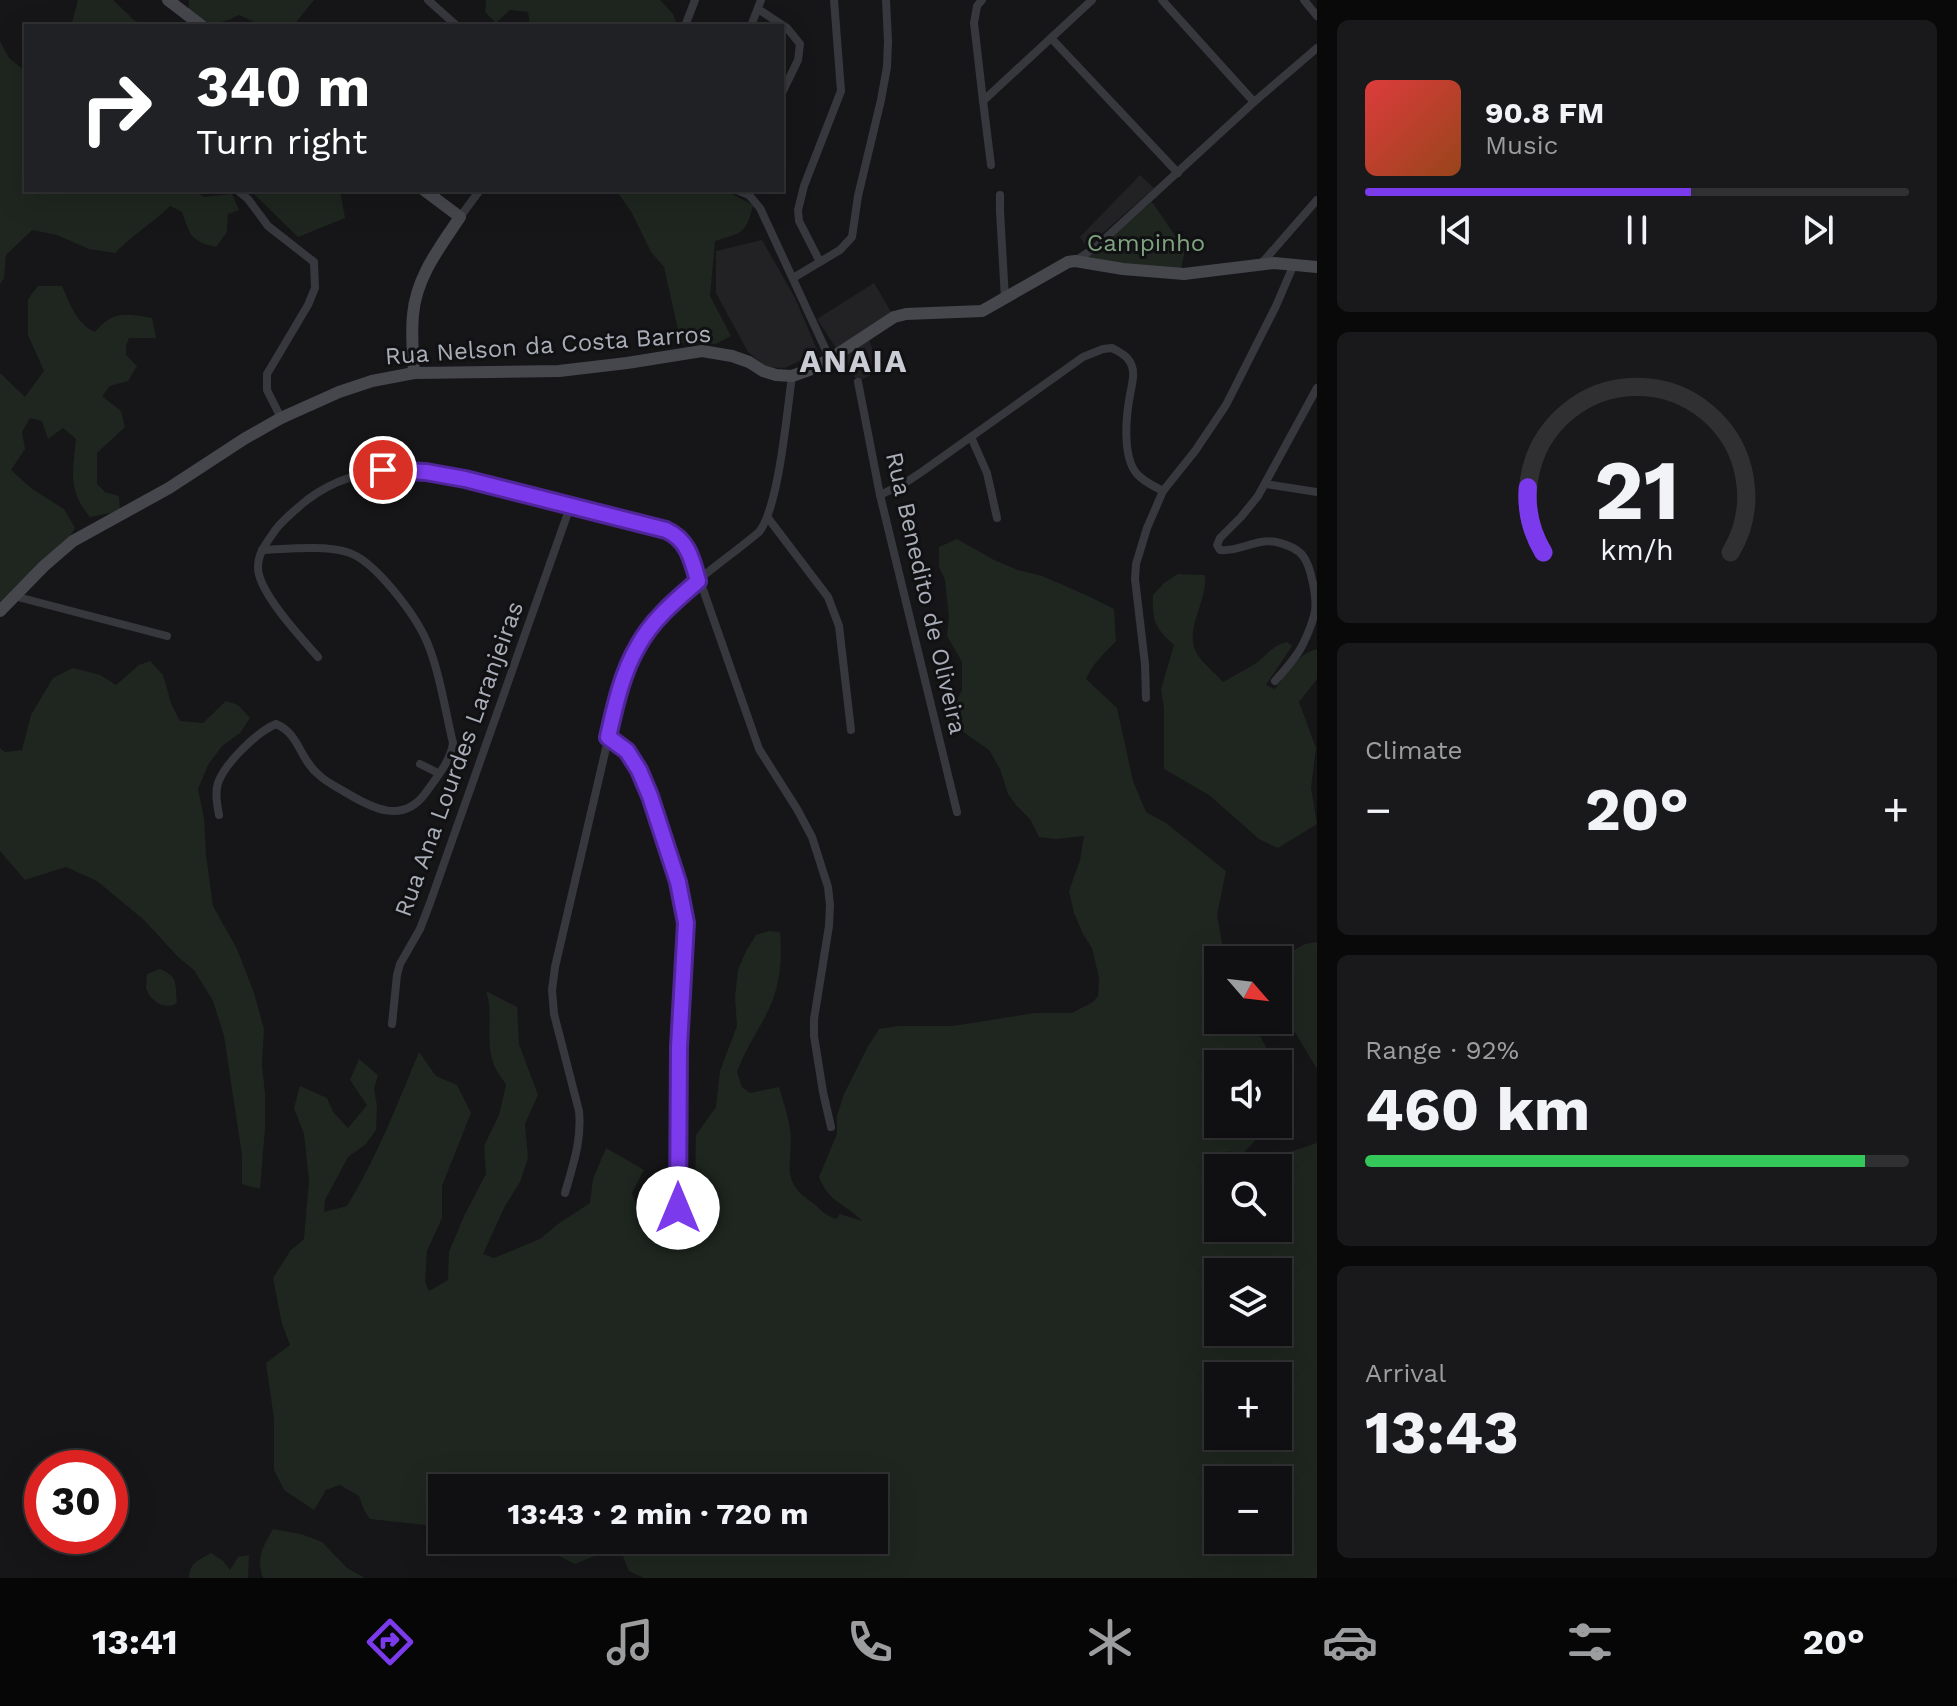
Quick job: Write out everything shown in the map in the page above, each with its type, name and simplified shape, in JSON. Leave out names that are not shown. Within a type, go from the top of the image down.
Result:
[{"type":"street","points":[[168,0],[199,24]]},
{"type":"street","points":[[428,0],[455,24]]},
{"type":"street","points":[[686,24],[695,0]]},
{"type":"street","points":[[820,262],[799,221],[798,210],[804,186],[841,91],[834,0]]},
{"type":"street","points":[[793,278],[840,250],[852,237],[887,67],[886,0]]},
{"type":"street","points":[[982,0],[977,6],[974,23],[991,165]]},
{"type":"street","points":[[983,101],[1092,0]]},
{"type":"street","points":[[1162,0],[1254,102]]},
{"type":"street","points":[[1304,0],[1317,16]]},
{"type":"street","points":[[752,24],[760,5],[782,24]]},
{"type":"street","points":[[784,25],[800,44],[798,60],[784,89]]},
{"type":"street","points":[[1051,38],[1178,173]]},
{"type":"street","points":[[1080,262],[1317,48]]},
{"type":"street","points":[[239,192],[268,226],[314,262],[315,288],[308,305],[267,374],[267,390],[281,418]]},
{"type":"street","points":[[427,192],[460,217]]},
{"type":"street","points":[[414,373],[413,314],[417,292],[426,269],[479,192]]},
{"type":"street","points":[[742,192],[749,195],[760,208],[830,359]]},
{"type":"street","points":[[1000,195],[1004,300]]},
{"type":"street","points":[[1261,264],[1317,200]]},
{"type":"street","points":[[565,1193],[581,1128],[554,1014],[552,990],[608,737],[625,675],[637,647],[659,618],[698,581],[759,532],[768,518],[792,376],[830,359],[894,317],[906,314],[975,313],[1004,300],[1060,265],[1080,262],[1184,274],[1261,264],[1317,267]]},
{"type":"street","points":[[1146,698],[1135,579],[1136,564],[1147,528],[1163,491],[1219,418],[1294,264]]},
{"type":"street","points":[[880,495],[905,483],[1083,357],[1112,348],[1128,359],[1134,381],[1127,438],[1130,465],[1138,475],[1163,491]]},
{"type":"street","name":"Rua Nelson da Costa Barros","points":[[0,611],[73,541],[169,488],[281,418],[372,381],[414,373],[559,371],[702,351],[732,356],[776,375],[792,376]]},
{"type":"street","name":"Rua Benedito de Oliveira","points":[[858,382],[880,495],[957,812]]},
{"type":"street","points":[[1275,681],[1303,646],[1316,608],[1309,566],[1296,549],[1273,542],[1261,541],[1226,551],[1220,550],[1217,545],[1250,507],[1265,484],[1317,388]]},
{"type":"street","points":[[971,437],[987,473],[997,518]]},
{"type":"street","points":[[318,657],[266,592],[257,566],[262,550],[294,511],[325,487],[353,477],[383,470],[450,476],[676,535],[688,549],[759,749],[812,837],[828,887],[829,926],[814,1036],[831,1127]]},
{"type":"street","points":[[1265,484],[1317,492]]},
{"type":"street","name":"Rua Ana Lourdes Laranjeiras","points":[[392,1024],[400,964],[420,929],[430,903],[570,507]]},
{"type":"street","points":[[768,518],[828,597],[834,611],[839,626],[851,730]]},
{"type":"street","points":[[219,815],[216,795],[221,775],[252,740],[276,724],[292,734],[303,756],[319,776],[374,807],[395,812],[406,810],[418,802],[452,753],[453,743],[427,640],[389,584],[372,566],[344,551],[262,550]]},
{"type":"street","points":[[14,596],[167,636]]},
{"type":"street","points":[[608,737],[627,751],[650,796],[678,882],[686,923],[679,1047],[678,1208]]},
{"type":"street","points":[[420,764],[438,773]]},
{"type":"shaded area","points":[[1140,175],[1154,188],[1087,247],[1080,237]]},
{"type":"shaded area","points":[[762,240],[795,298],[818,352],[785,368],[767,367],[748,352],[716,293],[716,251]]},
{"type":"shaded area","points":[[874,283],[894,317],[867,334],[880,370],[858,382],[817,319]]},
{"type":"green space","points":[[78,0],[113,0],[135,21],[143,24],[72,24]]},
{"type":"green space","points":[[189,0],[314,0],[295,24],[259,24],[239,15],[219,22],[189,16]]},
{"type":"green space","points":[[486,0],[660,0],[673,14],[676,24],[530,24],[528,12],[510,10],[496,23],[485,12]]},
{"type":"green space","points":[[0,41],[9,58],[24,70],[24,192],[196,192],[204,197],[232,194],[239,210],[228,214],[227,232],[216,247],[196,239],[189,232],[182,212],[170,206],[115,253],[89,249],[57,235],[32,230],[6,255],[4,278],[0,284]]},
{"type":"green space","points":[[252,192],[340,192],[345,218],[298,237]]},
{"type":"green space","points":[[617,192],[728,192],[753,205],[742,231],[715,241],[710,296],[731,336],[716,344],[681,343],[664,267],[651,252],[632,213]]},
{"type":"green space","name":"Campinho","points":[[1152,202],[1185,250],[1180,274],[1081,263],[1099,249]]},
{"type":"green space","points":[[38,286],[62,286],[78,318],[95,332],[114,317],[134,315],[152,318],[156,338],[129,338],[126,355],[137,366],[128,381],[110,386],[102,396],[121,411],[125,427],[97,453],[97,484],[105,492],[119,496],[120,511],[90,517],[78,498],[73,480],[76,439],[63,428],[48,439],[42,421],[30,418],[22,432],[25,449],[11,470],[32,489],[64,509],[75,528],[65,545],[0,608],[0,373],[25,397],[44,371],[28,335],[28,299]]},
{"type":"green space","points":[[957,539],[994,560],[1042,576],[1114,609],[1116,641],[1095,663],[1086,679],[1117,708],[1133,781],[1146,812],[1166,823],[1226,871],[1217,915],[1223,946],[1204,946],[1204,1034],[1259,1034],[1267,1050],[1204,1050],[1204,1138],[1257,1138],[1243,1154],[1229,1151],[1226,1154],[1204,1154],[1204,1242],[1292,1242],[1292,1154],[1283,1154],[1317,1143],[1317,1578],[644,1578],[629,1571],[622,1554],[888,1554],[888,1474],[428,1474],[428,1525],[425,1525],[370,1519],[359,1496],[340,1485],[326,1490],[314,1510],[284,1490],[274,1470],[274,1419],[266,1363],[290,1345],[282,1324],[273,1278],[290,1251],[304,1239],[309,1180],[304,1134],[294,1108],[300,1086],[327,1098],[333,1112],[348,1128],[367,1105],[350,1080],[359,1059],[378,1075],[374,1089],[376,1130],[366,1144],[348,1157],[325,1200],[324,1212],[347,1206],[377,1150],[419,1052],[436,1076],[457,1085],[471,1113],[442,1186],[442,1218],[427,1251],[425,1282],[429,1291],[448,1280],[449,1252],[486,1174],[484,1146],[499,1115],[506,1085],[495,1068],[491,1053],[486,991],[517,1007],[519,1044],[538,1095],[525,1124],[528,1158],[520,1182],[483,1254],[494,1258],[540,1239],[590,1203],[593,1179],[606,1148],[644,1170],[632,1193],[643,1226],[658,1242],[690,1234],[696,1135],[716,1107],[720,1071],[737,1026],[735,997],[738,970],[756,935],[780,932],[779,976],[772,1002],[737,1072],[742,1087],[750,1093],[779,1087],[791,1138],[790,1173],[795,1187],[824,1213],[836,1219],[840,1214],[862,1221],[833,1198],[819,1177],[837,1134],[837,1116],[844,1094],[879,1029],[953,1026],[1035,1013],[1072,1013],[1098,996],[1099,978],[1092,948],[1074,913],[1069,891],[1080,860],[1084,836],[1039,837],[1030,819],[1008,794],[1000,769],[989,750],[959,729],[949,717],[962,690],[962,662],[947,636],[949,617],[945,580],[939,567],[939,547]]},
{"type":"green space","points":[[1178,574],[1205,575],[1193,643],[1205,664],[1223,682],[1287,642],[1292,646],[1266,685],[1275,689],[1299,659],[1317,649],[1317,679],[1299,702],[1316,748],[1311,788],[1317,824],[1278,848],[1259,839],[1209,795],[1164,769],[1161,689],[1174,645],[1156,623],[1153,595]]},
{"type":"green space","points":[[150,661],[163,675],[180,721],[203,723],[226,701],[238,705],[250,718],[240,733],[222,746],[208,765],[198,789],[213,906],[237,949],[264,1029],[265,1128],[260,1189],[242,1184],[242,1155],[224,1036],[213,1001],[194,970],[144,920],[97,881],[66,867],[25,880],[0,851],[0,748],[5,752],[22,750],[31,715],[53,678],[73,668],[100,675],[116,685],[139,665]]},
{"type":"green space","points":[[1317,942],[1317,1069],[1292,1029],[1292,951]]},
{"type":"green space","points":[[160,969],[175,982],[177,1003],[168,1006],[158,1003],[146,988],[147,974]]},
{"type":"green space","points":[[273,1529],[322,1542],[347,1568],[365,1578],[263,1578],[260,1558]]},
{"type":"green space","points":[[211,1553],[230,1570],[238,1557],[249,1555],[248,1578],[189,1578],[193,1565]]},
{"type":"green space","points":[[555,1554],[599,1554],[575,1564]]},
{"type":"district","name":"ANAIA","points":[[854,361]]},
{"type":"route","points":[[383,470],[426,472],[465,479],[666,530],[683,542],[692,558],[698,581],[659,618],[637,647],[625,675],[608,737],[627,751],[650,796],[678,882],[686,923],[679,1047],[678,1208]]}]
